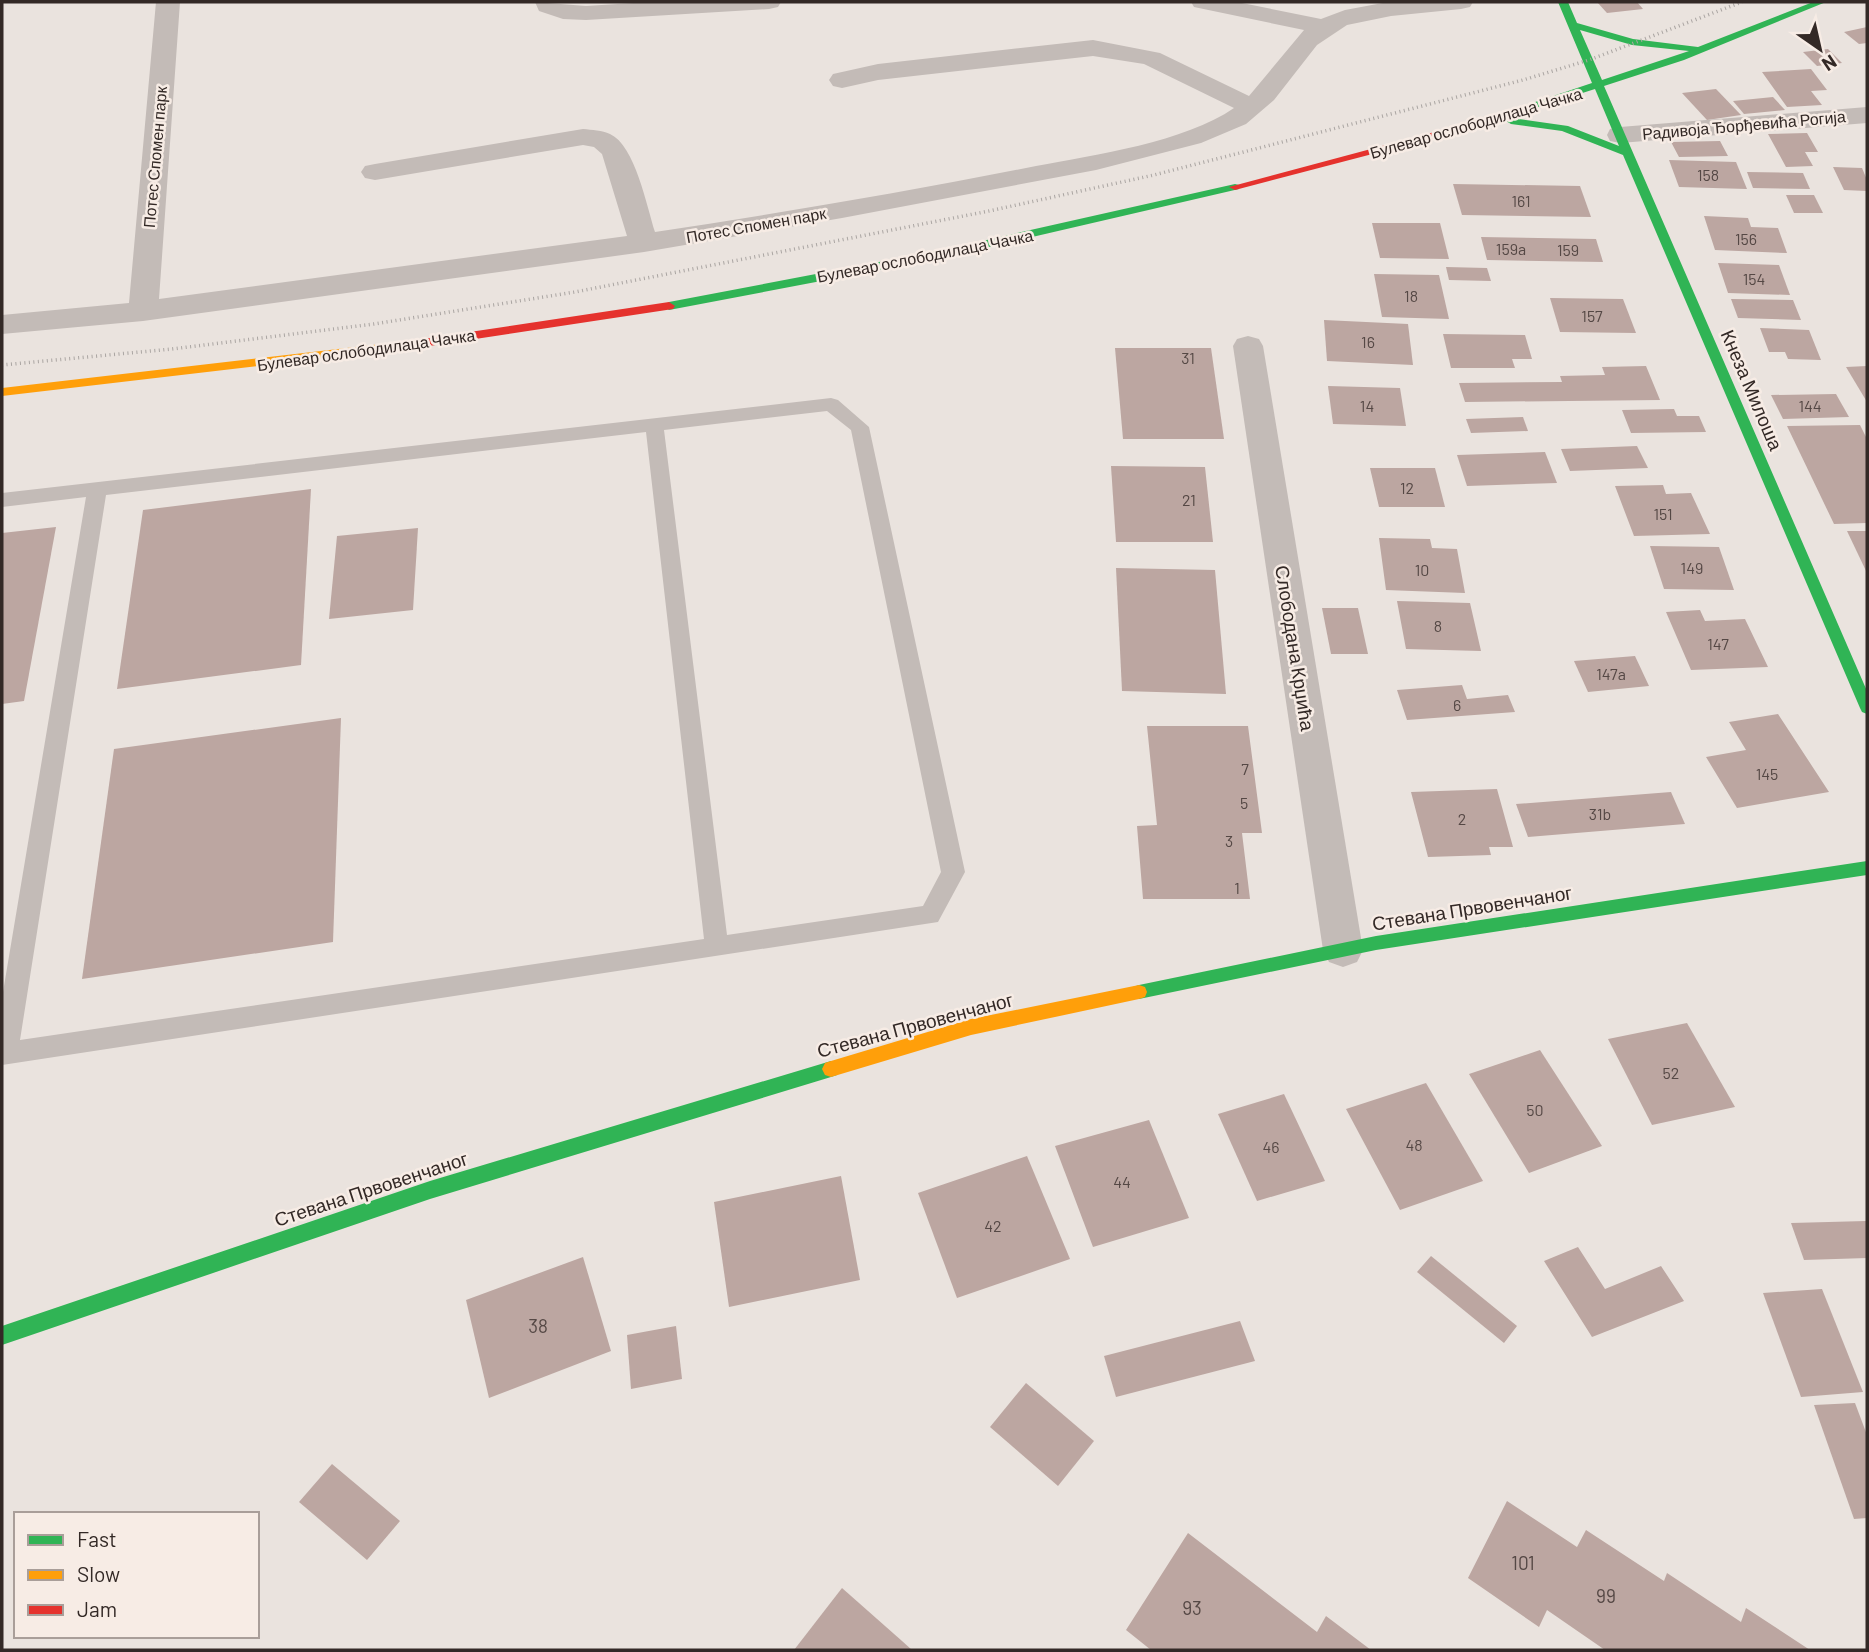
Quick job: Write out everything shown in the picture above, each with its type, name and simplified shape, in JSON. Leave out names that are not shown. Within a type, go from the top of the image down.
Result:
[{"type":"main road","name":"Кнеза Милоша","points":[[1563,2],[1602,87],[1623,144],[1867,708]]},
{"type":"main road","name":"Булевар ослободилаца Чачка","points":[[2,392],[444,341],[775,286],[1108,218],[1491,120],[1602,87],[1716,46],[1821,2]]},
{"type":"main road","points":[[1573,24],[1623,43],[1650,47],[1716,46]]},
{"type":"main road","points":[[1491,120],[1554,125],[1623,144]]},
{"type":"main road","name":"Стевана Првовенчаног","points":[[2,1336],[430,1190],[971,1027],[1343,950],[1867,868]]},
{"type":"street","name":"Потес Спомен парк","points":[[143,312],[168,2]]},
{"type":"street","points":[[547,2],[548,6],[563,12],[586,13],[769,2]]},
{"type":"street","name":"Потес Спомен парк","points":[[1203,2],[1323,27]]},
{"type":"street","name":"Потес Спомен парк","points":[[2,326],[143,312],[644,243],[743,228],[1040,173],[1181,141],[1224,126],[1252,107],[1283,68],[1323,27],[1363,14],[1461,2]]},
{"type":"street","points":[[842,80],[878,72],[1093,48],[1151,58],[1252,107]]},
{"type":"street","name":"Радивоја Ђорђевића Рогија","points":[[1623,144],[1867,115]]},
{"type":"street","points":[[375,172],[583,137],[602,140],[615,151],[644,243]]},
{"type":"street","name":"Слободана Крџића","points":[[1248,346],[1343,950]]},
{"type":"lane","points":[[2,500],[831,404],[860,427],[953,872],[930,915],[3,1054],[97,489]]},
{"type":"lane","points":[[654,424],[717,947]]},
{"type":"building","points":[[1597,2],[1637,2],[1643,9],[1607,13]]},
{"type":"building","points":[[1867,27],[1867,43],[1859,44],[1844,32]]},
{"type":"building","points":[[1828,49],[1842,63],[1817,66],[1803,52]]},
{"type":"building","points":[[1811,69],[1827,90],[1811,91],[1822,105],[1787,107],[1762,72]]},
{"type":"building","points":[[1716,89],[1741,115],[1707,120],[1682,93]]},
{"type":"building","points":[[1773,97],[1785,110],[1744,114],[1733,101]]},
{"type":"building","points":[[1807,133],[1818,152],[1805,152],[1813,166],[1786,167],[1768,134]]},
{"type":"building","points":[[1720,141],[1728,156],[1679,157],[1671,142]]},
{"type":"building","points":[[1669,160],[1736,162],[1747,189],[1679,187]]},
{"type":"building","points":[[1833,167],[1862,168],[1867,180],[1867,191],[1844,190]]},
{"type":"building","points":[[1747,172],[1803,173],[1810,189],[1753,188]]},
{"type":"building","points":[[1453,184],[1580,186],[1591,217],[1462,215]]},
{"type":"building","points":[[1786,195],[1814,195],[1823,213],[1794,213]]},
{"type":"building","points":[[1704,216],[1748,218],[1751,227],[1778,228],[1787,253],[1715,250]]},
{"type":"building","points":[[1372,223],[1440,223],[1449,259],[1380,258]]},
{"type":"building","points":[[1481,237],[1596,239],[1603,262],[1487,260]]},
{"type":"building","points":[[1718,263],[1779,265],[1790,295],[1728,293]]},
{"type":"building","points":[[1446,267],[1487,268],[1491,281],[1449,280]]},
{"type":"building","points":[[1374,274],[1439,275],[1449,319],[1382,317]]},
{"type":"building","points":[[1550,298],[1623,299],[1636,333],[1560,332]]},
{"type":"building","points":[[1731,299],[1793,300],[1801,320],[1738,318]]},
{"type":"building","points":[[1324,320],[1408,324],[1413,365],[1327,361]]},
{"type":"building","points":[[1760,328],[1809,330],[1821,360],[1788,359],[1785,352],[1769,352]]},
{"type":"building","points":[[1443,334],[1525,335],[1532,359],[1512,359],[1515,368],[1451,368]]},
{"type":"building","points":[[1115,348],[1211,348],[1224,439],[1123,439]]},
{"type":"building","points":[[1646,366],[1660,400],[1465,402],[1459,383],[1562,382],[1560,376],[1605,375],[1602,367]]},
{"type":"building","points":[[1867,366],[1867,402],[1846,367]]},
{"type":"building","points":[[1328,386],[1400,388],[1406,426],[1333,424]]},
{"type":"building","points":[[1836,394],[1849,417],[1783,419],[1771,395]]},
{"type":"building","points":[[1674,409],[1677,416],[1699,416],[1706,432],[1631,433],[1622,410]]},
{"type":"building","points":[[1523,417],[1528,431],[1471,433],[1466,419]]},
{"type":"building","points":[[1860,425],[1867,439],[1867,523],[1834,524],[1787,426]]},
{"type":"building","points":[[1637,446],[1648,468],[1570,471],[1561,449]]},
{"type":"building","points":[[1545,452],[1557,483],[1467,486],[1457,455]]},
{"type":"building","points":[[1111,466],[1205,467],[1213,542],[1116,542]]},
{"type":"building","points":[[1370,468],[1435,468],[1445,507],[1379,507]]},
{"type":"building","points":[[1663,485],[1666,494],[1691,493],[1710,534],[1634,536],[1615,486]]},
{"type":"building","points":[[311,489],[301,665],[117,689],[143,510]]},
{"type":"building","points":[[56,527],[24,701],[2,704],[2,533]]},
{"type":"building","points":[[418,528],[413,610],[329,619],[337,536]]},
{"type":"building","points":[[1847,531],[1867,531],[1867,573]]},
{"type":"building","points":[[1379,538],[1430,539],[1432,548],[1457,549],[1465,593],[1386,590]]},
{"type":"building","points":[[1650,546],[1719,547],[1734,590],[1664,589]]},
{"type":"building","points":[[1116,568],[1215,570],[1226,694],[1122,691]]},
{"type":"building","points":[[1397,601],[1470,603],[1481,651],[1406,649]]},
{"type":"building","points":[[1322,608],[1358,608],[1368,654],[1331,654]]},
{"type":"building","points":[[1700,610],[1705,621],[1745,619],[1768,667],[1691,670],[1666,612]]},
{"type":"building","points":[[1635,656],[1649,686],[1588,692],[1574,661]]},
{"type":"building","points":[[1462,685],[1467,699],[1508,695],[1515,712],[1407,720],[1397,690]]},
{"type":"building","points":[[1778,714],[1829,792],[1737,808],[1706,757],[1746,750],[1729,722]]},
{"type":"building","points":[[341,718],[333,942],[82,979],[114,749]]},
{"type":"building","points":[[1147,726],[1248,726],[1262,833],[1242,833],[1250,899],[1143,899],[1137,826],[1157,825]]},
{"type":"building","points":[[1497,789],[1513,847],[1489,847],[1491,855],[1428,857],[1411,792]]},
{"type":"building","points":[[1671,792],[1685,824],[1528,837],[1516,804]]},
{"type":"building","points":[[1687,1023],[1735,1107],[1652,1125],[1608,1039]]},
{"type":"building","points":[[1540,1050],[1602,1146],[1529,1173],[1469,1074]]},
{"type":"building","points":[[1426,1083],[1483,1181],[1400,1210],[1346,1109]]},
{"type":"building","points":[[1284,1094],[1325,1181],[1257,1201],[1218,1114]]},
{"type":"building","points":[[1149,1120],[1189,1218],[1093,1247],[1055,1146]]},
{"type":"building","points":[[1027,1156],[1070,1259],[957,1298],[918,1193]]},
{"type":"building","points":[[841,1176],[860,1280],[729,1307],[714,1202]]},
{"type":"building","points":[[1866,1221],[1867,1258],[1804,1260],[1791,1223]]},
{"type":"building","points":[[1578,1247],[1605,1289],[1661,1266],[1684,1301],[1592,1337],[1544,1261]]},
{"type":"building","points":[[1431,1256],[1517,1326],[1504,1343],[1417,1272]]},
{"type":"building","points":[[583,1257],[611,1351],[489,1398],[466,1300]]},
{"type":"building","points":[[1822,1289],[1863,1392],[1801,1397],[1763,1293]]},
{"type":"building","points":[[1240,1321],[1255,1361],[1116,1397],[1104,1356]]},
{"type":"building","points":[[676,1326],[682,1379],[631,1389],[627,1335]]},
{"type":"building","points":[[1026,1383],[1094,1441],[1058,1486],[990,1427]]},
{"type":"building","points":[[1855,1403],[1867,1435],[1867,1518],[1854,1519],[1814,1405]]},
{"type":"building","points":[[332,1464],[400,1521],[367,1560],[299,1502]]},
{"type":"building","points":[[1507,1501],[1577,1547],[1586,1530],[1664,1581],[1667,1573],[1741,1622],[1746,1608],[1810,1650],[1605,1650],[1547,1610],[1539,1627],[1468,1578]]},
{"type":"building","points":[[1188,1533],[1317,1632],[1326,1616],[1371,1650],[1151,1650],[1126,1630]]},
{"type":"building","points":[[842,1588],[902,1641],[912,1650],[794,1650]]},
{"type":"railway","points":[[2,365],[172,349],[374,324],[575,292],[989,211],[1154,175],[1523,80],[1589,60],[1742,2]]},
{"type":"traffic: fast","points":[[1563,2],[1867,708]]},
{"type":"traffic: fast","points":[[1468,126],[1680,58],[1821,2]]},
{"type":"traffic: fast","points":[[1573,25],[1632,42],[1693,48]]},
{"type":"traffic: fast","points":[[1511,121],[1564,128],[1626,152]]},
{"type":"traffic: fast","points":[[669,306],[942,254],[1235,187]]},
{"type":"traffic: fast","points":[[1139,992],[1376,943],[1867,868]]},
{"type":"traffic: fast","points":[[2,1336],[430,1190],[831,1069]]},
{"type":"traffic: slow","points":[[2,392],[416,344]]},
{"type":"traffic: slow","points":[[831,1069],[971,1027],[1139,992]]},
{"type":"traffic: jam","points":[[1235,187],[1468,126]]},
{"type":"traffic: jam","points":[[416,344],[669,306]]}]
